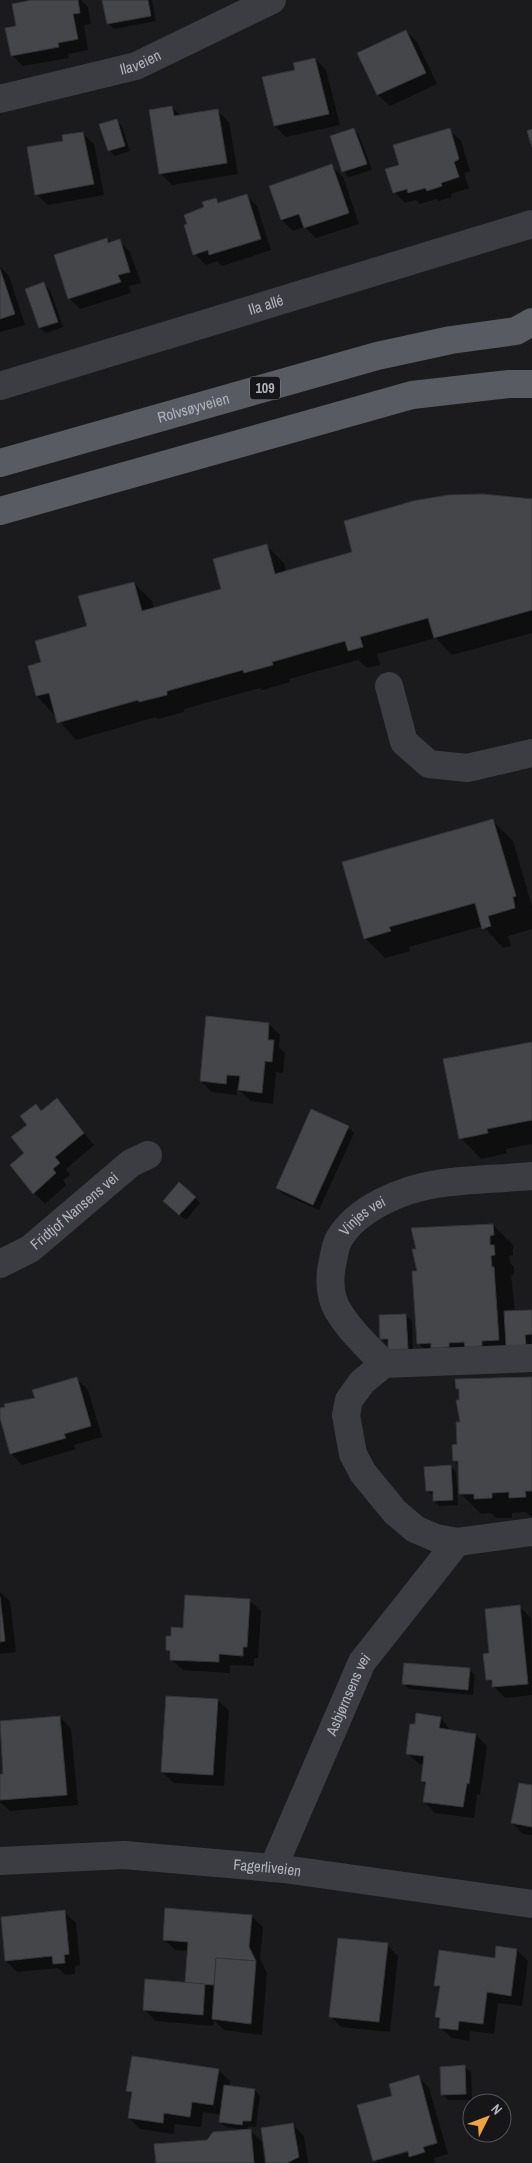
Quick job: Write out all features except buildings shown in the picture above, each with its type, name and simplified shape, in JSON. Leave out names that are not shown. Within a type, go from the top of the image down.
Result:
[{"type":"main road","name":"Rolvsøyveien","points":[[0,463],[377,356],[451,340],[516,331],[532,322]]},
{"type":"main road","points":[[0,511],[412,395],[509,384],[532,384]]},
{"type":"street","name":"Ilaveien","points":[[0,99],[136,66],[272,0]]},
{"type":"street","name":"Ila allé","points":[[0,386],[532,224]]},
{"type":"street","points":[[389,686],[404,742],[429,764],[467,768],[532,753]]},
{"type":"street","name":"Fridtjof Nansens vei","points":[[0,1264],[30,1249],[131,1163],[148,1155]]},
{"type":"street","name":"Vinjes vei","points":[[384,1364],[350,1328],[337,1309],[331,1290],[330,1272],[334,1254],[339,1240],[347,1229],[383,1202],[406,1192],[436,1184],[532,1176]]},
{"type":"street","points":[[532,1358],[384,1364],[362,1382],[349,1400],[346,1415],[353,1454],[374,1487],[401,1518],[414,1529],[436,1538],[457,1542],[532,1532]]},
{"type":"street","name":"Asbjørnsens vei","points":[[272,1868],[362,1662],[457,1542]]},
{"type":"street","name":"Fagerliveien","points":[[0,1861],[124,1855],[272,1868],[532,1904]]}]
